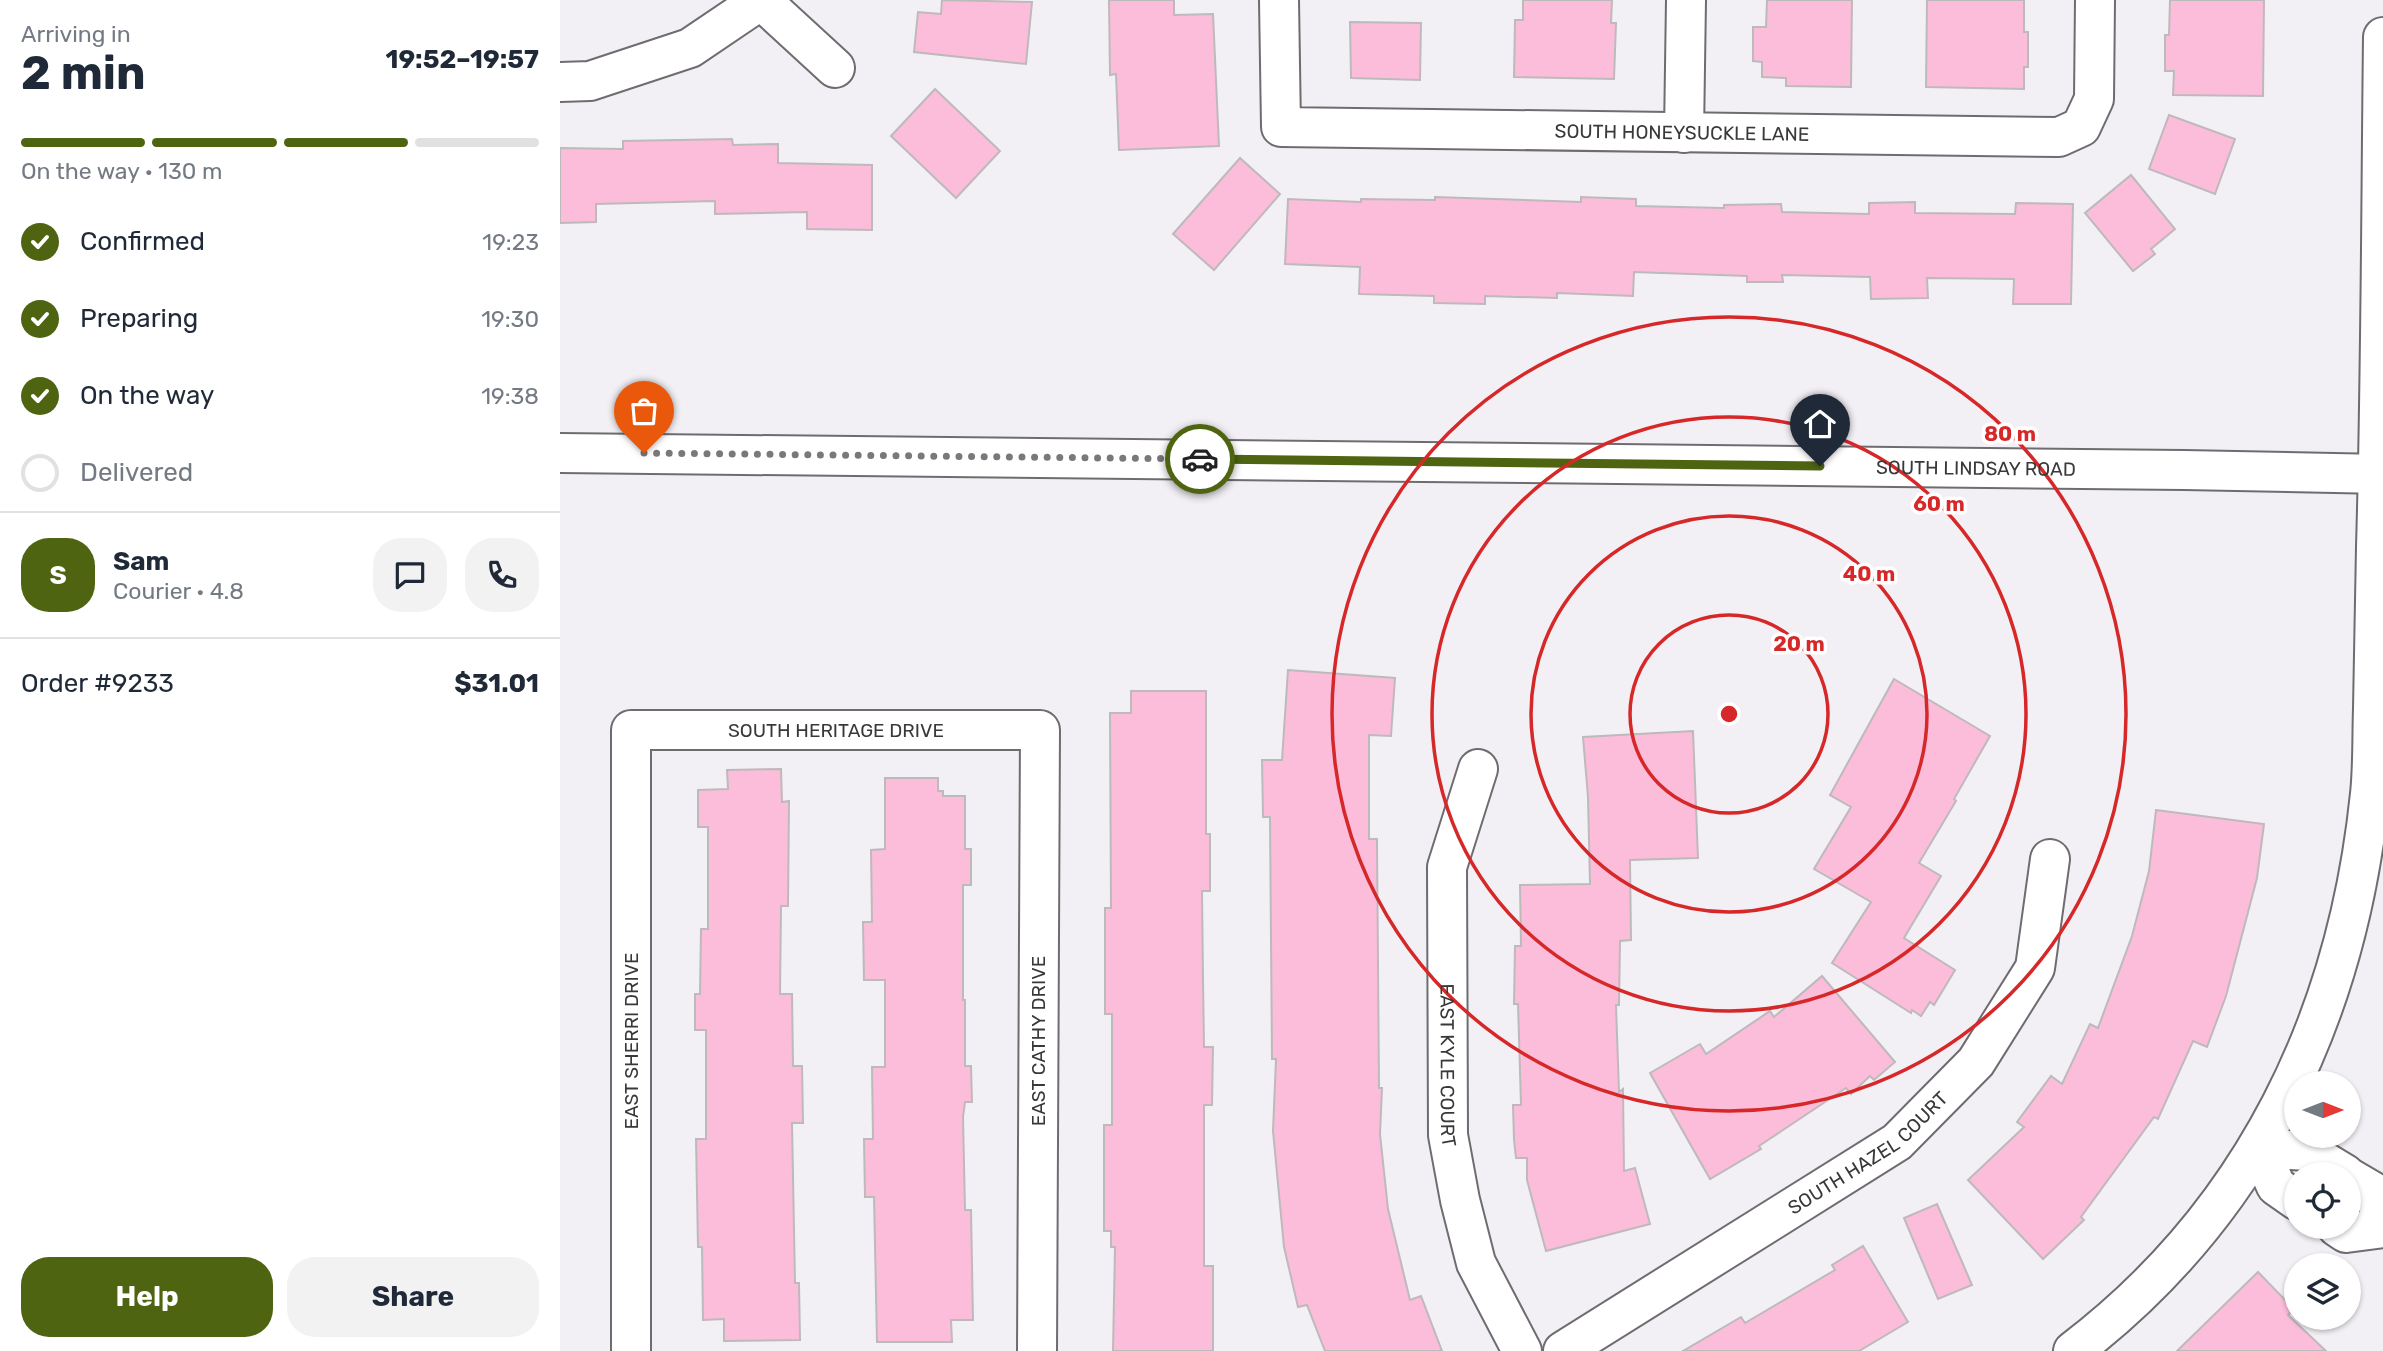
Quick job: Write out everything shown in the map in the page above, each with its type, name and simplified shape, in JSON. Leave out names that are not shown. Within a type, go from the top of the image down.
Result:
[{"type":"street","points":[[560,82],[590,81],[690,48],[761,0],[835,68]]},
{"type":"street","name":"SOUTH HONEYSUCKLE LANE","points":[[1279,0],[1281,127],[2059,137],[2081,127],[2094,99],[2095,0]]},
{"type":"street","points":[[1684,133],[1686,0]]},
{"type":"street","points":[[2073,1351],[2105,1327],[2158,1276],[2216,1209],[2259,1148],[2284,1100],[2329,992],[2350,920],[2371,792],[2380,474],[2383,37]]},
{"type":"street","name":"SOUTH LINDSAY ROAD","points":[[560,453],[2142,469],[2380,474]]},
{"type":"street","name":"SOUTH HERITAGE DRIVE","points":[[631,730],[1040,730]]},
{"type":"street","name":"EAST SHERRI DRIVE","points":[[631,730],[631,1351]]},
{"type":"street","name":"EAST CATHY DRIVE","points":[[1037,1351],[1040,730]]},
{"type":"street","name":"EAST KYLE COURT","points":[[1478,769],[1447,867],[1448,1135],[1460,1200],[1476,1262],[1522,1351]]},
{"type":"street","name":"SOUTH HAZEL COURT","points":[[1563,1351],[1898,1142],[1976,1062],[2035,968],[2050,859]]},
{"type":"street","points":[[2259,1148],[2307,1151],[2325,1162]]},
{"type":"street","points":[[2259,1148],[2276,1186],[2284,1192]]},
{"type":"street","points":[[2361,1184],[2372,1191],[2383,1218]]},
{"type":"street","points":[[2361,1231],[2383,1228]]},
{"type":"building","points":[[942,0],[1032,2],[1026,64],[914,52],[918,12],[941,14]]},
{"type":"building","points":[[1109,0],[1174,0],[1174,15],[1213,14],[1219,146],[1119,150],[1116,74],[1110,75]]},
{"type":"building","points":[[1523,0],[1612,0],[1611,23],[1616,23],[1614,79],[1514,77],[1515,20],[1523,20]]},
{"type":"building","points":[[1767,0],[1852,0],[1851,87],[1786,86],[1786,78],[1762,77],[1762,62],[1753,61],[1753,27],[1766,27]]},
{"type":"building","points":[[1927,0],[2024,0],[2028,67],[2024,67],[2024,89],[1926,87]]},
{"type":"building","points":[[2170,0],[2264,0],[2263,96],[2173,95],[2174,71],[2165,71],[2165,35],[2169,35]]},
{"type":"building","points":[[1350,22],[1421,23],[1420,80],[1351,78]]},
{"type":"building","points":[[935,89],[1000,151],[956,198],[891,136]]},
{"type":"building","points":[[2169,115],[2235,139],[2215,194],[2149,169]]},
{"type":"building","points":[[732,139],[733,145],[778,144],[778,163],[872,165],[872,230],[807,229],[807,212],[715,214],[715,201],[596,204],[596,222],[560,223],[560,148],[623,149],[623,141]]},
{"type":"building","points":[[1240,158],[1280,194],[1214,270],[1173,234]]},
{"type":"building","points":[[2131,175],[2175,229],[2151,249],[2155,254],[2133,271],[2085,213]]},
{"type":"building","points":[[1435,197],[1581,202],[1581,197],[1636,199],[1636,206],[1724,208],[1724,205],[1781,204],[1782,212],[1869,214],[1869,203],[1915,202],[1915,213],[2015,214],[2016,203],[2073,204],[2071,304],[2013,304],[2014,279],[1927,278],[1928,298],[1871,299],[1870,277],[1782,275],[1783,282],[1747,282],[1747,276],[1634,272],[1633,296],[1557,293],[1557,298],[1485,296],[1485,304],[1434,303],[1434,296],[1359,294],[1360,267],[1285,264],[1288,199],[1361,202],[1361,199],[1435,200]]},
{"type":"building","points":[[1288,670],[1395,678],[1391,736],[1369,735],[1369,839],[1377,839],[1379,1088],[1382,1088],[1380,1134],[1388,1209],[1410,1300],[1421,1296],[1442,1351],[1325,1351],[1307,1305],[1298,1307],[1284,1247],[1273,1131],[1276,1059],[1272,1059],[1270,817],[1263,817],[1262,760],[1282,760]]},
{"type":"building","points":[[1894,679],[1990,736],[1919,863],[1941,876],[1904,938],[1955,970],[1934,1005],[1930,1002],[1921,1016],[1912,1010],[1911,1013],[1832,963],[1871,902],[1814,869],[1851,807],[1830,795]]},
{"type":"building","points":[[1131,691],[1206,691],[1206,834],[1210,834],[1210,891],[1202,891],[1204,1047],[1213,1047],[1212,1105],[1204,1105],[1204,1266],[1213,1266],[1213,1351],[1113,1351],[1115,1247],[1111,1247],[1111,1231],[1104,1231],[1104,1125],[1112,1125],[1112,1014],[1105,1014],[1105,908],[1111,908],[1110,713],[1131,713]]},
{"type":"building","points":[[1693,731],[1698,858],[1630,860],[1631,940],[1620,941],[1619,1005],[1616,1005],[1619,1092],[1623,1089],[1624,1171],[1635,1168],[1650,1224],[1546,1251],[1527,1180],[1527,1158],[1516,1158],[1514,1140],[1513,1105],[1521,1105],[1518,1004],[1514,1004],[1515,946],[1521,946],[1520,885],[1590,884],[1588,797],[1583,737]]},
{"type":"building","points":[[781,769],[782,802],[789,801],[788,906],[781,906],[780,994],[792,994],[793,1066],[802,1066],[803,1123],[792,1123],[795,1283],[799,1283],[800,1340],[724,1341],[724,1319],[703,1320],[702,1247],[698,1247],[696,1139],[706,1139],[706,1030],[695,1030],[695,994],[700,994],[701,929],[708,929],[708,827],[698,827],[698,790],[728,789],[727,770]]},
{"type":"building","points":[[885,778],[938,778],[938,791],[943,791],[943,796],[965,796],[965,849],[971,849],[971,885],[963,885],[963,1000],[965,1066],[971,1066],[972,1102],[965,1102],[963,1117],[965,1210],[971,1210],[973,1320],[951,1320],[952,1342],[877,1342],[874,1197],[865,1197],[864,1139],[873,1139],[872,1067],[885,1067],[885,980],[864,980],[863,922],[872,922],[871,850],[885,849]]},
{"type":"building","points":[[2156,810],[2264,824],[2257,878],[2226,996],[2207,1047],[2193,1041],[2158,1119],[2154,1117],[2081,1217],[2084,1220],[2043,1259],[1968,1180],[2024,1127],[2017,1122],[2051,1076],[2062,1084],[2090,1024],[2098,1028],[2132,936],[2149,871]]},
{"type":"building","points":[[1822,976],[1895,1062],[1874,1080],[1870,1076],[1851,1094],[1846,1088],[1759,1146],[1761,1149],[1710,1179],[1650,1073],[1700,1044],[1706,1054],[1770,1011],[1774,1017]]},
{"type":"building","points":[[1937,1204],[1972,1285],[1938,1299],[1904,1218]]},
{"type":"building","points":[[1863,1246],[1908,1322],[1859,1351],[1683,1351],[1741,1317],[1745,1323],[1835,1270],[1832,1265]]},
{"type":"building","points":[[2258,1272],[2284,1299],[2284,1330],[2304,1330],[2326,1351],[2177,1351]]},
{"type":"way so far","points":[[644,453],[1200,459]]},
{"type":"route","points":[[1200,459],[1820,466]]}]
